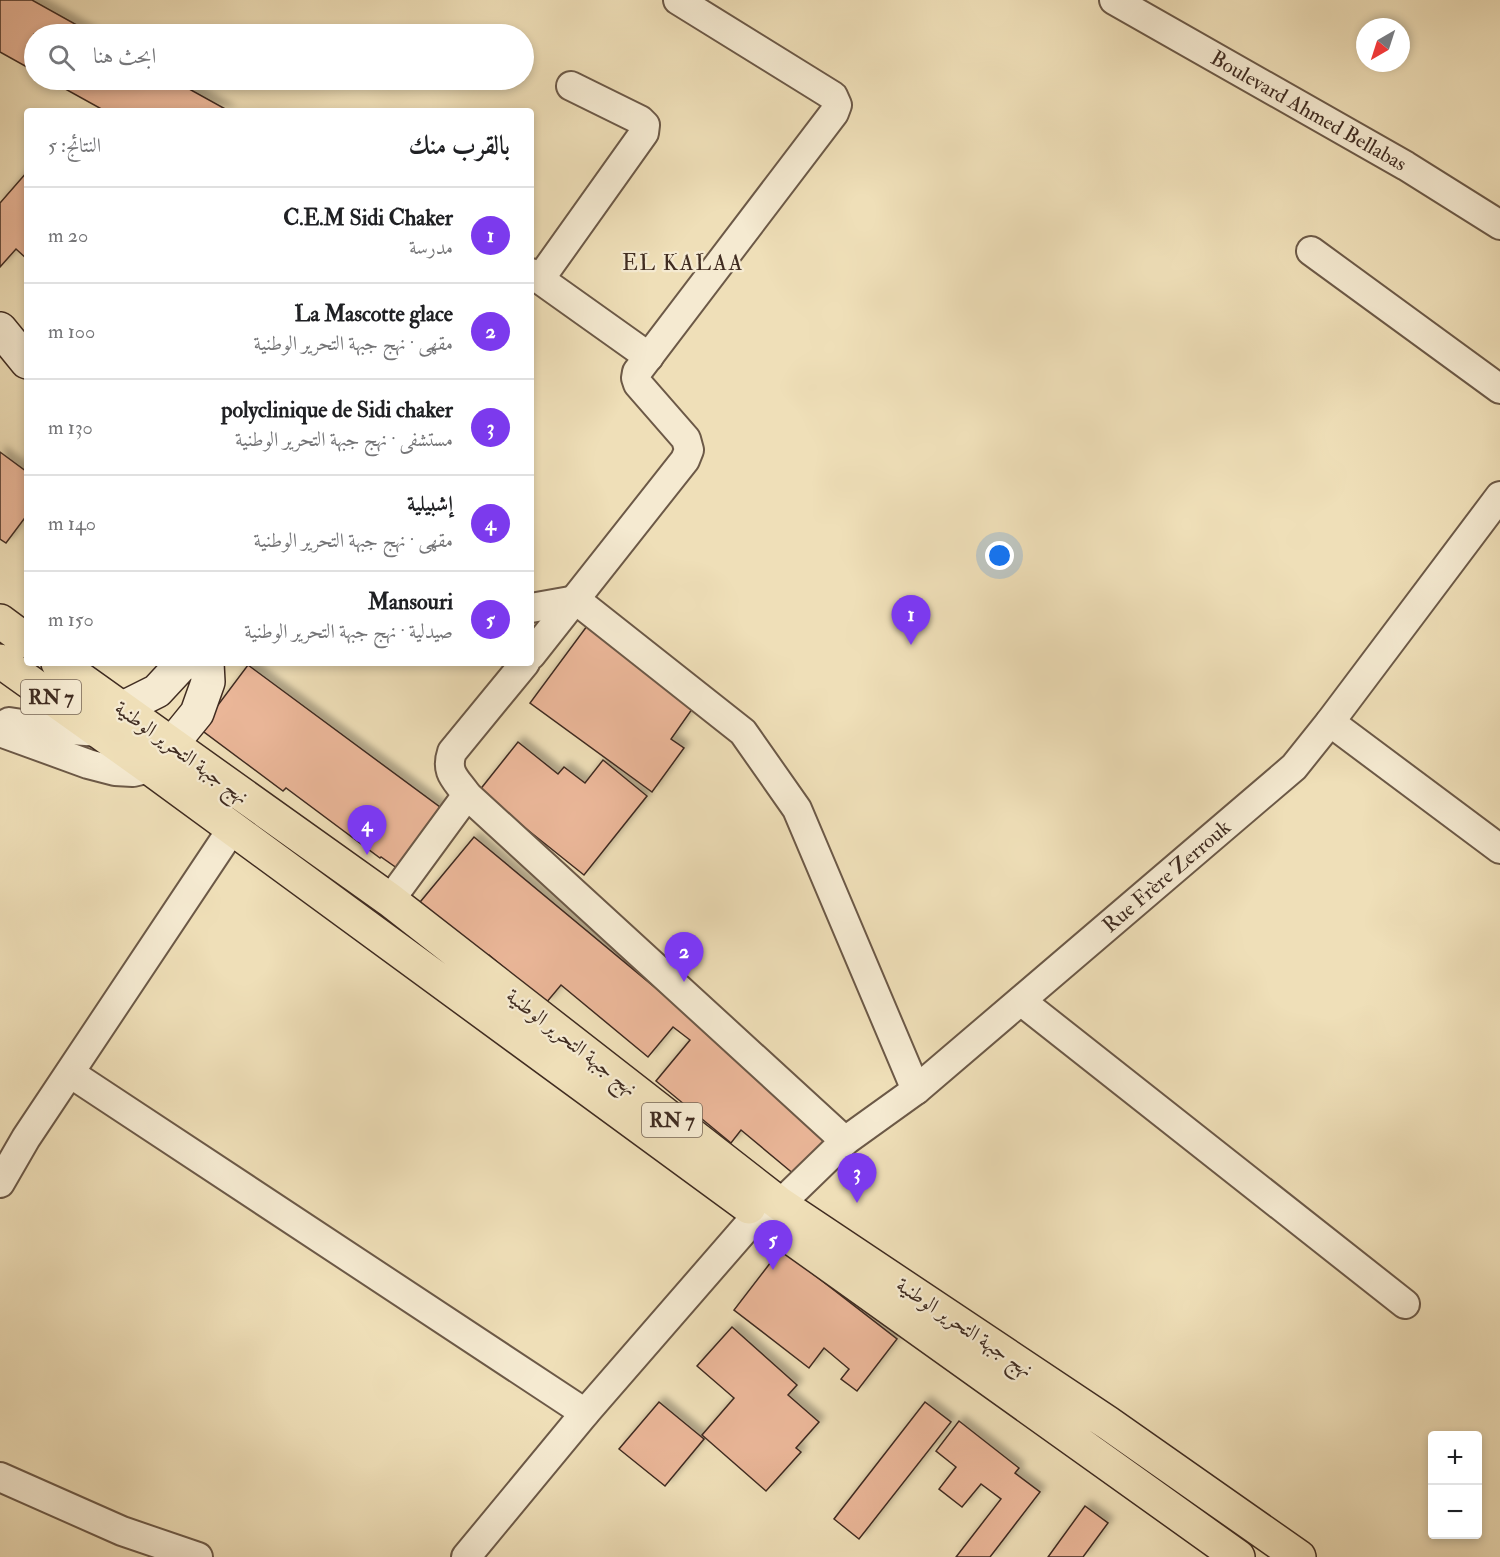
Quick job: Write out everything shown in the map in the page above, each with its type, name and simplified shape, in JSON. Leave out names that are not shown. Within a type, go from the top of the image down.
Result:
[{"type":"main road","points":[[0,329],[24,358]]},
{"type":"main road","points":[[0,621],[24,639]]},
{"type":"main road","name":"RN 7","points":[[0,661],[111,721]]},
{"type":"main road","name":"نهج جبهة التحرير الوطنية","points":[[61,666],[111,721],[160,756],[390,900],[769,1209],[1108,1423],[1299,1557]]},
{"type":"main road","points":[[111,721],[157,692],[180,666]]},
{"type":"main road","points":[[160,756],[196,713],[208,682],[207,666]]},
{"type":"main road","name":"نهج جبهة التحرير الوطنية","points":[[160,756],[232,829],[769,1209],[1238,1557]]},
{"type":"street","points":[[534,651],[685,460],[689,450],[686,439],[638,384],[637,372],[834,114],[837,105],[833,96],[678,0]]},
{"type":"street","name":"Boulevard Ahmed Bellabas","points":[[1114,0],[1406,166],[1500,225]]},
{"type":"street","points":[[571,86],[640,120],[645,125],[644,133],[535,276],[649,357]]},
{"type":"street","points":[[1311,251],[1500,389]]},
{"type":"street","name":"Rue Frère Zerrouk","points":[[465,1557],[585,1413],[769,1209],[845,1141],[916,1090],[1294,767],[1500,496]]},
{"type":"street","points":[[534,607],[576,600],[743,732],[797,809],[916,1090]]},
{"type":"street","points":[[523,666],[452,752],[448,763],[451,773],[467,795],[845,1141]]},
{"type":"street","points":[[0,721],[64,730],[111,721]]},
{"type":"street","points":[[1330,722],[1500,849]]},
{"type":"street","points":[[0,732],[88,764],[115,771],[133,772],[160,756]]},
{"type":"street","points":[[390,900],[467,795]]},
{"type":"street","points":[[0,1183],[26,1138],[232,829]]},
{"type":"street","points":[[1021,1001],[1405,1304]]},
{"type":"street","points":[[70,1073],[585,1413]]},
{"type":"street","points":[[0,1477],[122,1532],[198,1557]]},
{"type":"street","points":[[122,1532],[148,1557]]},
{"type":"building","points":[[0,0],[32,0],[75,24],[24,24],[24,65],[0,52]]},
{"type":"building","points":[[67,90],[191,90],[224,108],[100,108]]},
{"type":"building","points":[[24,175],[24,256],[16,249],[0,267],[0,203]]},
{"type":"building","points":[[0,452],[24,470],[24,519],[6,543],[0,539]]},
{"type":"building","points":[[587,626],[695,705],[671,739],[684,748],[652,792],[530,703]]},
{"type":"building","points":[[249,666],[448,813],[404,873],[380,858],[286,788],[283,791],[200,729]]},
{"type":"building","points":[[518,742],[558,774],[564,767],[585,783],[603,760],[647,796],[584,875],[479,791]]},
{"type":"building","points":[[474,837],[830,1133],[795,1175],[741,1130],[731,1143],[656,1081],[690,1040],[673,1027],[648,1057],[561,985],[546,1003],[489,955],[483,962],[416,907]]},
{"type":"building","points":[[781,1249],[897,1339],[857,1391],[841,1379],[849,1369],[824,1348],[809,1368],[734,1310]]},
{"type":"building","points":[[732,1327],[797,1385],[788,1395],[819,1422],[796,1448],[801,1452],[766,1491],[702,1435],[734,1398],[697,1366]]},
{"type":"building","points":[[659,1402],[704,1439],[665,1486],[619,1449]]},
{"type":"building","points":[[925,1402],[951,1422],[859,1539],[834,1519]]},
{"type":"building","points":[[959,1421],[1019,1468],[1015,1473],[1040,1492],[990,1557],[956,1557],[1001,1499],[981,1484],[962,1507],[939,1489],[956,1467],[936,1451]]},
{"type":"building","points":[[1085,1506],[1108,1523],[1083,1557],[1048,1557]]},
{"type":"place","name":"C.E.M Sidi Chaker","points":[[911,645]]},
{"type":"place","name":"إشبيلية","points":[[367,855]]},
{"type":"place","name":"La Mascotte glace","points":[[684,982]]},
{"type":"place","name":"polyclinique de Sidi chaker","points":[[857,1203]]},
{"type":"place","name":"Mansouri","points":[[773,1270]]},
{"type":"district","name":"EL KALAA","points":[[683,262]]}]
